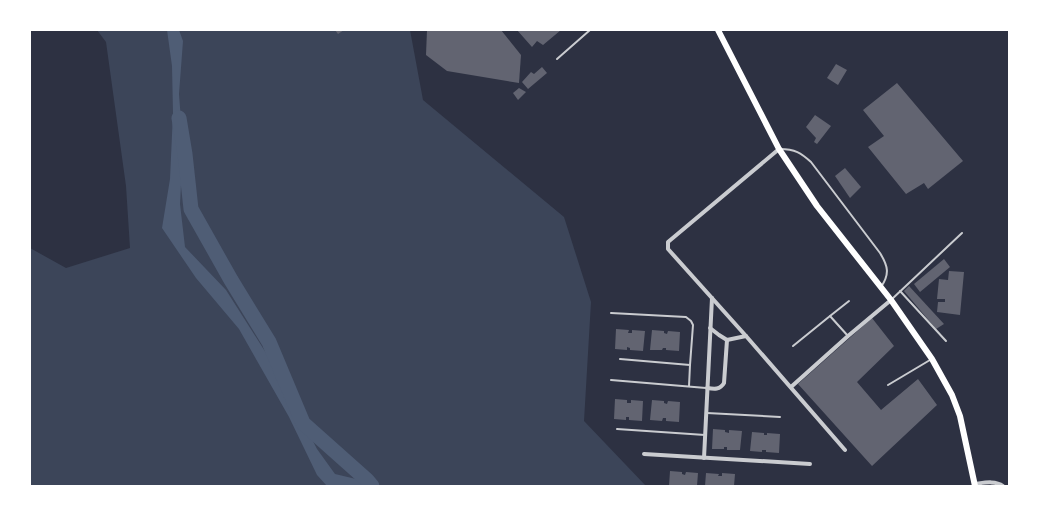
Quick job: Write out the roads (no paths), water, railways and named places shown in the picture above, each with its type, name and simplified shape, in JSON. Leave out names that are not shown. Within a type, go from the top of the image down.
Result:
[{"type":"main road","points":[[718,30],[779,149],[817,206],[891,300],[932,359],[952,396],[960,416],[975,485]]},
{"type":"street","points":[[779,149],[668,242],[668,249],[845,450]]},
{"type":"street","points":[[704,458],[712,298]]},
{"type":"street","points":[[791,387],[891,300]]},
{"type":"street","points":[[710,328],[727,340],[746,336]]},
{"type":"street","points":[[707,388],[719,388],[722,387],[724,383],[727,340]]},
{"type":"street","points":[[644,454],[810,464]]},
{"type":"street","points":[[975,485],[994,482],[1003,486]]},
{"type":"lane","points":[[557,59],[590,30]]},
{"type":"lane","points":[[779,149],[795,151],[812,162],[880,253],[884,260],[887,272],[886,279],[881,288]]},
{"type":"lane","points":[[891,300],[962,233]]},
{"type":"lane","points":[[900,291],[946,341]]},
{"type":"lane","points":[[793,346],[849,301]]},
{"type":"lane","points":[[611,313],[686,318],[690,321],[692,325],[689,386]]},
{"type":"lane","points":[[830,316],[848,336]]},
{"type":"lane","points":[[620,359],[690,365]]},
{"type":"lane","points":[[888,385],[932,359]]},
{"type":"lane","points":[[611,380],[707,388]]},
{"type":"lane","points":[[706,413],[780,417]]},
{"type":"lane","points":[[617,429],[705,435]]},
{"type":"waterway","points":[[179,118],[185,154],[191,209],[231,280],[269,342],[303,423],[372,486]]}]
